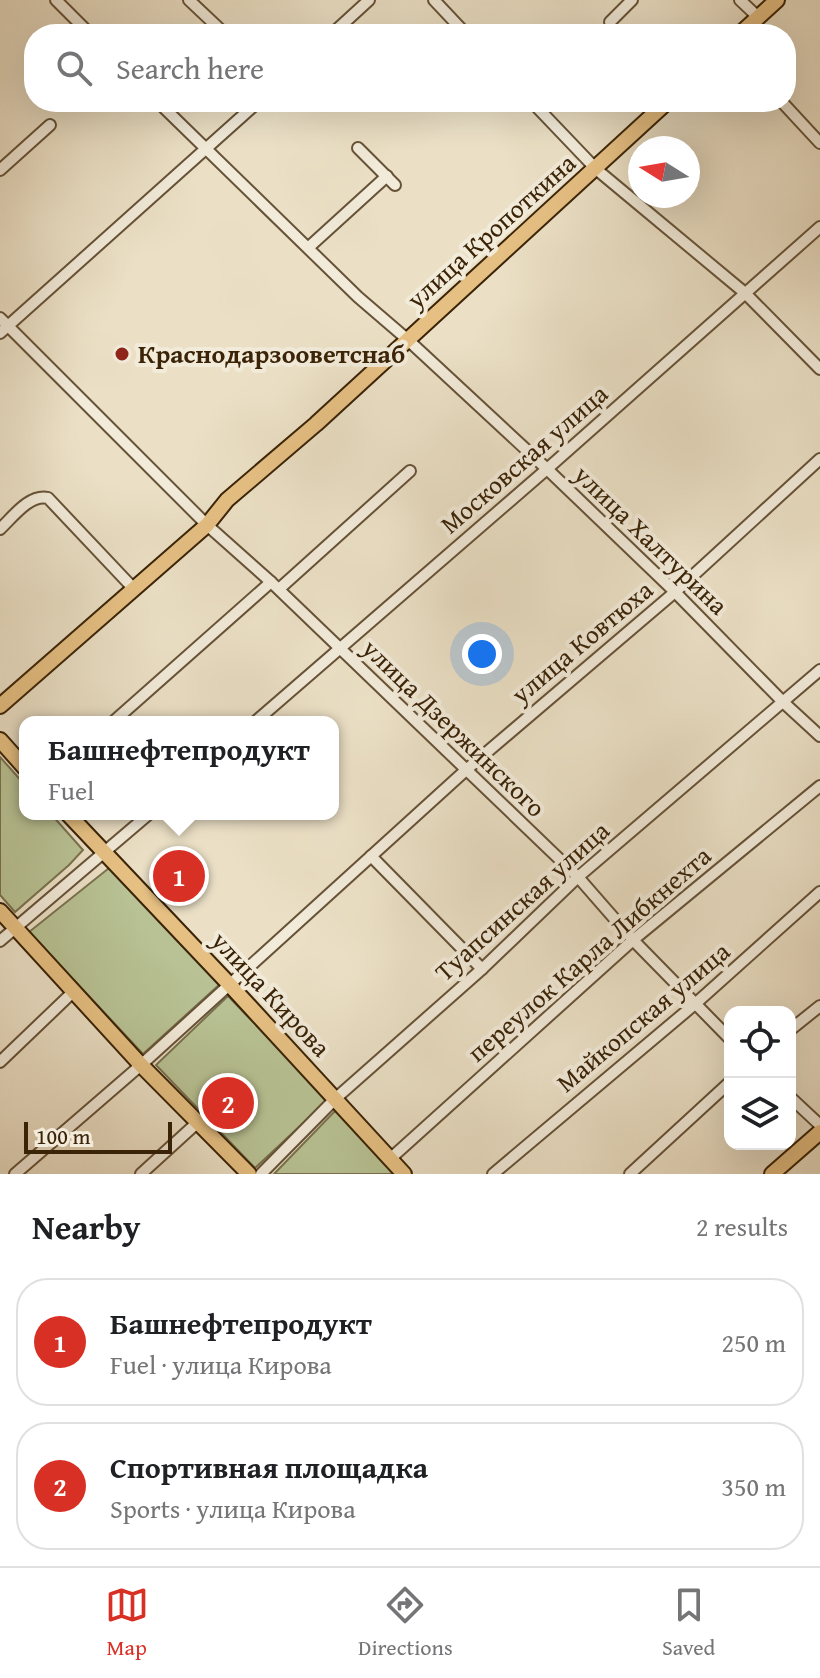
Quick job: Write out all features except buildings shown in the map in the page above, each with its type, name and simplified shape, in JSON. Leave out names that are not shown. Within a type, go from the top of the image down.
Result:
[{"type":"main road","points":[[751,24],[777,0]]},
{"type":"main road","name":"улица Кропоткина","points":[[0,706],[207,525],[227,500],[316,424],[656,112]]},
{"type":"main road","points":[[0,740],[19,761]]},
{"type":"main road","name":"улица Кирова","points":[[73,820],[404,1174]]},
{"type":"main road","points":[[0,911],[141,1065],[249,1174]]},
{"type":"main road","points":[[772,1174],[820,1132]]},
{"type":"street","points":[[56,0],[80,24]]},
{"type":"street","points":[[189,0],[214,24]]},
{"type":"street","points":[[343,24],[369,0]]},
{"type":"street","points":[[434,0],[457,24]]},
{"type":"street","points":[[610,22],[632,0]]},
{"type":"street","points":[[740,0],[758,17]]},
{"type":"street","name":"улица Халтурина","points":[[168,112],[358,297],[547,469],[820,736]]},
{"type":"street","points":[[3,326],[247,112]]},
{"type":"street","points":[[542,112],[596,169],[745,293],[820,369]]},
{"type":"street","points":[[791,112],[820,143]]},
{"type":"street","points":[[0,170],[50,125]]},
{"type":"street","points":[[358,148],[395,185]]},
{"type":"street","points":[[309,247],[387,176]]},
{"type":"street","name":"Московская улица","points":[[262,716],[820,227]]},
{"type":"street","name":"улица Дзержинского","points":[[3,326],[207,525],[275,586],[578,877],[633,940],[724,1033]]},
{"type":"street","name":"улица Ковтюха","points":[[15,1174],[141,1065],[466,770],[675,592],[820,459]]},
{"type":"street","points":[[120,716],[410,471]]},
{"type":"street","points":[[0,529],[32,499],[40,496],[48,498],[133,588]]},
{"type":"street","name":"Туапсинская улица","points":[[261,1174],[335,1099],[482,969],[578,877],[820,670]]},
{"type":"street","name":"переулок Карла Либкнехта","points":[[390,1159],[633,940],[820,786]]},
{"type":"street","points":[[0,941],[142,820]]},
{"type":"street","points":[[371,856],[482,969]]},
{"type":"street","name":"Майкопская улица","points":[[493,1174],[695,1004],[820,892]]},
{"type":"street","points":[[0,1062],[74,991]]},
{"type":"street","points":[[796,1025],[820,1006]]},
{"type":"street","points":[[630,1174],[724,1088]]},
{"type":"street","points":[[796,1103],[820,1125]]},
{"type":"street","points":[[141,1174],[198,1122]]},
{"type":"green space","points":[[0,757],[19,778],[19,820],[56,820],[83,850],[15,912],[0,895]]},
{"type":"green space","points":[[109,868],[220,984],[143,1054],[29,932]]},
{"type":"green space","points":[[228,996],[328,1100],[255,1168],[156,1065]]},
{"type":"green space","points":[[336,1110],[395,1174],[274,1174]]},
{"type":"place","name":"Краснодарзооветснаб","points":[[122,354]]},
{"type":"place","name":"Башнефтепродукт","points":[[179,876]]},
{"type":"place","name":"Спортивная площадка","points":[[228,1103]]}]
